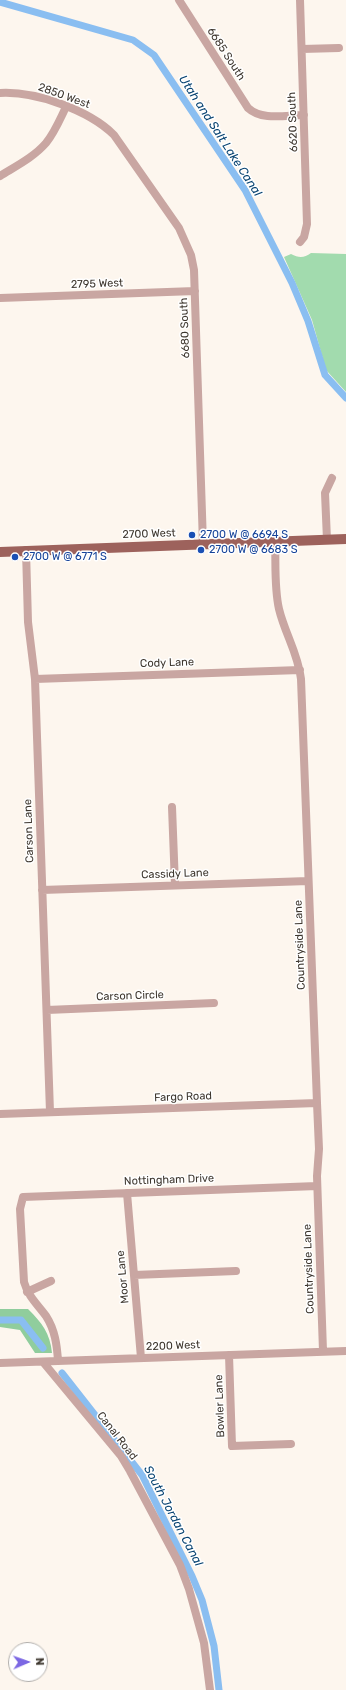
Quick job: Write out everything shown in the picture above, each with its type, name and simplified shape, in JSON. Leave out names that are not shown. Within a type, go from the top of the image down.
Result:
[{"type":"main road","name":"2700 West","points":[[0,552],[346,539]]},
{"type":"street","name":"6685 South","points":[[179,0],[248,108],[259,115],[304,115]]},
{"type":"street","name":"6620 South","points":[[300,0],[308,224],[304,237],[300,242]]},
{"type":"street","points":[[302,50],[339,48]]},
{"type":"street","name":"2850 West","points":[[0,93],[22,93],[66,107],[93,118],[114,135]]},
{"type":"street","points":[[0,176],[34,155],[46,143],[56,129],[66,107]]},
{"type":"street","name":"6680 South","points":[[114,135],[172,216],[191,255],[195,291],[203,544]]},
{"type":"street","name":"2795 West","points":[[0,298],[195,291]]},
{"type":"street","points":[[327,540],[325,493],[332,478]]},
{"type":"street","name":"Countryside Lane","points":[[275,541],[277,596],[279,608],[296,654],[300,670],[319,1148],[317,1186],[323,1351]]},
{"type":"street","name":"Carson Lane","points":[[26,550],[28,622],[35,679],[50,1112]]},
{"type":"street","name":"Cody Lane","points":[[35,679],[300,670]]},
{"type":"street","points":[[172,807],[175,885]]},
{"type":"street","name":"Cassidy Lane","points":[[42,890],[308,881]]},
{"type":"street","name":"Carson Circle","points":[[47,1010],[214,1003]]},
{"type":"street","name":"Fargo Road","points":[[0,1114],[317,1103]]},
{"type":"street","name":"Nottingham Drive","points":[[27,1292],[22,1265],[20,1209],[22,1197],[317,1186]]},
{"type":"street","name":"Moor Lane","points":[[127,1193],[141,1358]]},
{"type":"street","points":[[134,1275],[236,1271]]},
{"type":"street","points":[[51,1281],[27,1292],[50,1323],[56,1341],[58,1361]]},
{"type":"street","name":"2200 West","points":[[0,1363],[346,1351]]},
{"type":"street","name":"Bowler Lane","points":[[229,1355],[232,1446],[290,1444]]},
{"type":"street","name":"Canal Road","points":[[43,1362],[121,1456],[180,1565],[197,1614],[204,1643],[210,1690]]},
{"type":"green space","points":[[311,253],[346,254],[346,392],[326,370],[312,320],[284,257],[291,254],[304,257]]},
{"type":"green space","points":[[0,1309],[28,1309],[47,1334],[52,1353],[35,1353],[20,1330],[0,1327]]},
{"type":"waterway","name":"Utah and Salt Lake Canal","points":[[0,2],[133,40],[154,55],[245,190],[292,283],[308,321],[325,375],[346,398]]},
{"type":"waterway","name":"South Jordan Canal","points":[[0,1320],[21,1320],[43,1348]]},
{"type":"waterway","name":"South Jordan Canal","points":[[62,1373],[142,1475],[192,1576],[202,1600],[214,1646],[219,1690]]},
{"type":"place","name":"2700 W @ 6694 S","points":[[192,535]]},
{"type":"place","name":"2700 W @ 6683 S","points":[[201,550]]},
{"type":"place","name":"2700 W @ 6771 S","points":[[15,557]]}]
